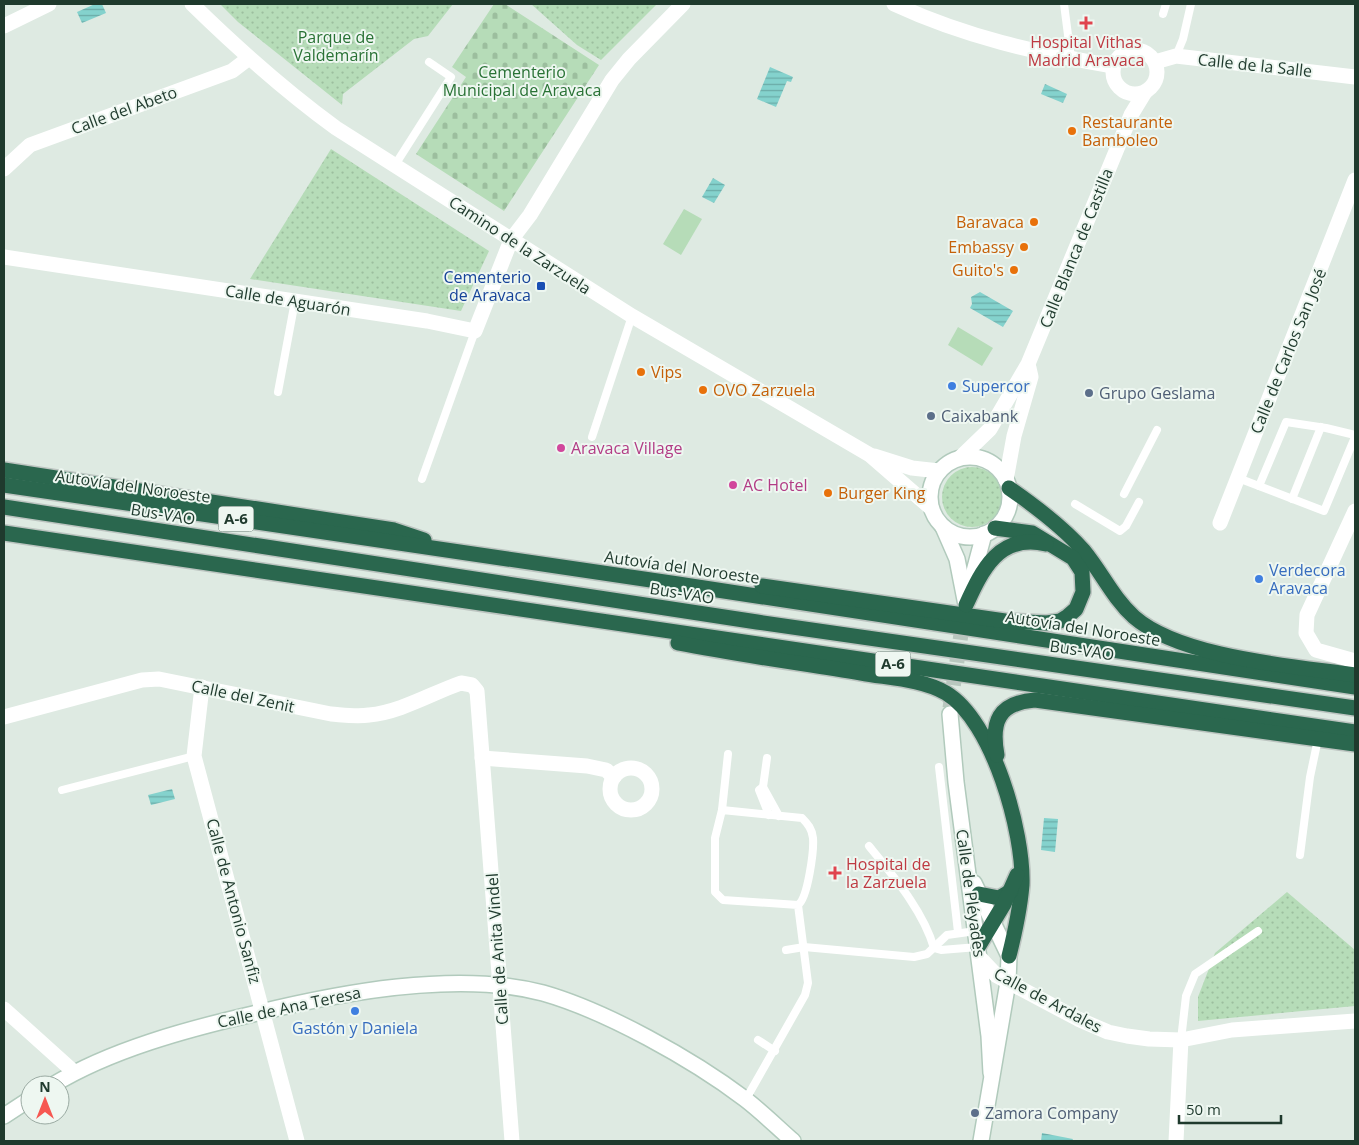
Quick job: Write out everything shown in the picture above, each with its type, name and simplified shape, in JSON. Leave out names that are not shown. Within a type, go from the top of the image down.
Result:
[{"type":"highway","points":[[4,470],[394,530],[468,554]]},
{"type":"highway","name":"Autovía del Noroeste","points":[[4,484],[1355,687]]},
{"type":"highway","points":[[1007,484],[1072,540],[1092,562],[1122,606],[1158,634],[1214,652],[1355,675]]},
{"type":"highway","name":"Bus-VAO","points":[[4,507],[757,622],[1355,708]]},
{"type":"highway","points":[[678,584],[728,582],[1005,621],[1047,623],[1060,621],[1076,608],[1083,592],[1082,572],[1067,553],[1032,533],[990,531]]},
{"type":"highway","name":"A-6","points":[[4,533],[1355,732]]},
{"type":"highway","points":[[966,605],[982,571],[997,554],[1015,545],[1028,542],[1055,546]]},
{"type":"highway","points":[[466,602],[682,644],[903,680],[932,687],[945,692],[964,708],[984,736],[1001,777]]},
{"type":"highway","points":[[1009,959],[1018,917],[1022,884],[1020,854],[1001,777],[994,728],[1006,709],[1023,701],[1035,700],[1355,744]]},
{"type":"highway","points":[[982,958],[993,922],[1011,891],[1020,854]]},
{"type":"highway","points":[[979,894],[998,898],[1011,891]]},
{"type":"street","points":[[4,26],[49,4]]},
{"type":"street","name":"Camino de la Zarzuela","points":[[192,4],[289,94],[336,128],[632,316],[870,455],[931,508]]},
{"type":"street","points":[[475,331],[511,240],[530,215],[612,80],[628,59],[683,4]]},
{"type":"street","points":[[894,4],[976,36],[1113,66]]},
{"type":"street","points":[[1133,49],[1146,52],[1155,62],[1157,69],[1155,82],[1145,92],[1132,94],[1120,88],[1113,78],[1113,66],[1121,54],[1133,49]]},
{"type":"street","name":"Calle de la Salle","points":[[1155,62],[1176,56],[1355,76]]},
{"type":"street","name":"Calle del Abeto","points":[[4,169],[30,145],[232,71],[249,58]]},
{"type":"street","name":"Calle Blanca de Castilla","points":[[1120,88],[1125,106],[1124,131]]},
{"type":"street","name":"Calle Blanca de Castilla","points":[[962,457],[990,428],[1028,364],[1124,131],[1145,92]]},
{"type":"street","name":"Calle de Carlos San José","points":[[1220,522],[1355,180]]},
{"type":"street","name":"Calle de Aguarón","points":[[4,257],[295,301],[475,331]]},
{"type":"street","name":"Calle Blanca de Castilla","points":[[1007,484],[1014,436],[1031,377],[1028,364]]},
{"type":"street","name":"Camino de la Zarzuela","points":[[870,455],[912,468],[939,471]]},
{"type":"street","points":[[962,457],[972,457],[992,464],[1007,484],[1009,505],[1001,522],[990,531],[975,561],[966,605],[957,559],[943,527],[931,508],[931,485],[945,465],[962,457]]},
{"type":"street","points":[[1355,511],[1352,530],[1307,615],[1306,634],[1316,650],[1355,662]]},
{"type":"street","points":[[943,527],[963,536],[990,531]]},
{"type":"street","name":"Calle del Zenit","points":[[4,717],[142,680],[159,678],[331,714],[351,716],[370,715],[389,710],[461,683],[469,683],[477,691]]},
{"type":"street","name":"Calle de Antonio Sanfiz","points":[[202,688],[194,756],[264,1011],[296,1141]]},
{"type":"street","name":"Calle de Anita Vindel","points":[[477,691],[512,1141]]},
{"type":"street","name":"Calle de Pléyades","points":[[950,714],[966,860],[976,931],[982,958],[990,1036],[991,1073]]},
{"type":"street","points":[[482,758],[587,766],[606,770],[614,777]]},
{"type":"street","points":[[966,860],[979,894],[1009,959],[1001,970],[982,958]]},
{"type":"street","name":"Calle de Ardales","points":[[982,958],[1008,982],[1078,1019],[1108,1032],[1149,1040],[1181,1040],[1232,1030],[1355,1021]]},
{"type":"street","name":"Calle de Pléyades","points":[[981,1141],[991,1073],[1008,982],[1009,959]]},
{"type":"street","name":"Calle de Ana Teresa","points":[[69,1075],[182,1031],[352,992],[451,983],[499,986],[542,993],[631,1030],[698,1067],[746,1099],[794,1141]]},
{"type":"street","points":[[4,1009],[74,1072]]},
{"type":"street","points":[[1176,1141],[1181,1040]]},
{"type":"street","points":[[4,1116],[20,1106]]},
{"type":"lane","points":[[1064,4],[1071,58]]},
{"type":"lane","points":[[1163,14],[1166,4]]},
{"type":"lane","points":[[1176,56],[1183,39],[1191,4]]},
{"type":"lane","points":[[396,165],[451,77],[429,62]]},
{"type":"lane","points":[[278,392],[295,301]]},
{"type":"lane","points":[[592,436],[632,316]]},
{"type":"lane","points":[[422,479],[475,331]]},
{"type":"lane","points":[[1238,478],[1324,511],[1355,436],[1321,427],[1286,422],[1259,486]]},
{"type":"lane","points":[[1292,499],[1321,427]]},
{"type":"lane","points":[[1124,494],[1157,430]]},
{"type":"lane","points":[[1075,504],[1120,531],[1126,526],[1139,502]]},
{"type":"lane","points":[[1300,855],[1310,777],[1318,739]]},
{"type":"lane","points":[[722,810],[802,818],[810,825],[813,838],[807,885],[802,903],[798,905],[723,900],[715,892],[715,838],[722,810],[728,754]]},
{"type":"lane","points":[[62,790],[194,756]]},
{"type":"lane","points":[[767,758],[763,787],[759,790],[769,815]]},
{"type":"lane","points":[[939,767],[958,932]]},
{"type":"lane","points":[[763,787],[779,816]]},
{"type":"lane","points":[[869,846],[901,886],[931,937],[934,948]]},
{"type":"lane","points":[[746,1099],[775,1051],[805,995],[808,983],[798,905]]},
{"type":"lane","points":[[786,950],[804,947],[914,957],[927,954],[947,935],[976,931]]},
{"type":"lane","points":[[1181,1040],[1186,996],[1195,974],[1258,931]]},
{"type":"lane","points":[[934,948],[982,958]]},
{"type":"lane","points":[[758,1040],[775,1051]]},
{"type":"green space","name":"Parque de Valdemarín","points":[[220,4],[453,4],[428,36],[414,39],[343,94],[342,105],[238,22]]},
{"type":"green space","name":"Cementerio Municipal de Aravaca","points":[[494,4],[505,4],[599,65],[504,211],[416,154],[466,77],[452,67]]},
{"type":"green space","points":[[531,4],[657,4],[601,60],[577,45]]},
{"type":"green space","points":[[331,149],[489,251],[461,311],[250,279]]},
{"type":"green space","points":[[684,209],[702,219],[681,255],[663,244]]},
{"type":"green space","points":[[958,327],[993,348],[982,366],[948,345]]},
{"type":"green space","points":[[972,467],[989,472],[997,480],[1002,497],[997,514],[989,522],[972,527],[955,522],[947,514],[942,497],[947,480],[955,472]]},
{"type":"green space","points":[[1287,892],[1355,950],[1355,1006],[1198,1021],[1198,997],[1215,953]]},
{"type":"water","points":[[95,4],[102,4],[106,13],[82,23],[77,12]]},
{"type":"water","points":[[770,67],[793,77],[791,82],[787,81],[776,107],[757,99]]},
{"type":"water","points":[[1045,84],[1067,94],[1063,103],[1041,94]]},
{"type":"water","points":[[713,178],[725,185],[714,203],[702,197]]},
{"type":"water","points":[[980,292],[1013,311],[1003,327],[970,308],[972,304],[971,297]]},
{"type":"water","points":[[172,789],[175,799],[151,805],[148,795]]},
{"type":"water","points":[[1044,818],[1058,819],[1055,852],[1041,850]]},
{"type":"water","points":[[1042,1133],[1073,1139],[1072,1141],[1041,1141]]},
{"type":"tunnel","points":[[950,708],[964,614]]},
{"type":"place","name":"Hospital Vithas Madrid Aravaca","points":[[1086,23]]},
{"type":"place","name":"Restaurante Bamboleo","points":[[1072,131]]},
{"type":"place","name":"Baravaca","points":[[1034,222]]},
{"type":"place","name":"Embassy","points":[[1024,247]]},
{"type":"place","name":"Guito's","points":[[1014,270]]},
{"type":"place","name":"Cementerio de Aravaca","points":[[541,286]]},
{"type":"place","name":"Vips","points":[[641,372]]},
{"type":"place","name":"Supercor","points":[[952,386]]},
{"type":"place","name":"OVO Zarzuela","points":[[703,390]]},
{"type":"place","name":"Grupo Geslama","points":[[1089,393]]},
{"type":"place","name":"Caixabank","points":[[931,416]]},
{"type":"place","name":"Aravaca Village","points":[[561,448]]},
{"type":"place","name":"AC Hotel","points":[[733,485]]},
{"type":"place","name":"Burger King","points":[[828,493]]},
{"type":"place","name":"Verdecora Aravaca","points":[[1259,579]]},
{"type":"place","name":"Hospital de la Zarzuela","points":[[835,873]]},
{"type":"place","name":"Gastón y Daniela","points":[[355,1011]]},
{"type":"place","name":"Zamora Company","points":[[975,1113]]}]
